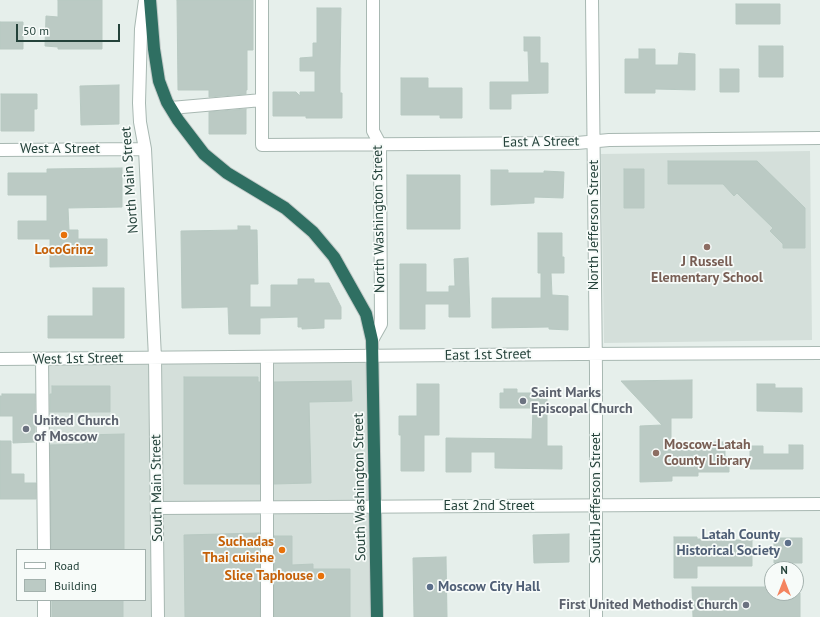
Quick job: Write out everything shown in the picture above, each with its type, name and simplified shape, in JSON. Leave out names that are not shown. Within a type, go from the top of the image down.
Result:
[{"type":"highway","points":[[150,0],[154,49],[159,81],[171,108]]},
{"type":"highway","name":"South Washington Street","points":[[171,108],[204,154],[227,172],[285,208],[313,232],[334,257],[366,314],[372,340],[373,357],[377,617]]},
{"type":"street","name":"North Main Street","points":[[145,0],[141,29],[139,103],[140,122],[145,148],[155,358]]},
{"type":"street","points":[[171,108],[262,100],[262,0]]},
{"type":"street","name":"North Washington Street","points":[[372,340],[381,324],[380,144],[374,131],[373,0]]},
{"type":"street","name":"North Jefferson Street","points":[[592,0],[596,354]]},
{"type":"street","name":"East A Street","points":[[262,100],[262,145],[577,143],[594,140],[820,138]]},
{"type":"street","name":"West A Street","points":[[0,150],[145,148]]},
{"type":"street","name":"East 1st Street","points":[[155,358],[820,353]]},
{"type":"street","name":"South Jefferson Street","points":[[596,354],[596,617]]},
{"type":"street","points":[[267,357],[267,617]]},
{"type":"street","name":"West 1st Street","points":[[0,359],[155,358]]},
{"type":"street","name":"South Main Street","points":[[155,358],[158,617]]},
{"type":"street","points":[[42,359],[44,549]]},
{"type":"street","name":"East 2nd Street","points":[[157,508],[820,504]]},
{"type":"street","points":[[44,601],[44,617]]},
{"type":"shaded area","name":"J Russell Elementary School","points":[[810,151],[812,340],[604,343],[601,154]]},
{"type":"shaded area","points":[[44,358],[373,359],[377,617],[45,617],[45,601],[146,601],[146,549],[45,549]]},
{"type":"building","points":[[58,0],[102,0],[102,49],[58,49],[58,47],[45,46],[46,16],[58,17]]},
{"type":"building","points":[[177,0],[253,0],[253,50],[247,50],[246,94],[209,97],[209,90],[178,90]]},
{"type":"building","points":[[736,4],[780,4],[780,24],[736,24]]},
{"type":"building","points":[[317,8],[341,8],[340,93],[342,93],[342,118],[273,116],[273,92],[296,92],[300,96],[300,92],[315,92],[315,71],[300,71],[300,58],[313,57],[313,43],[317,43]]},
{"type":"building","points":[[0,22],[23,22],[23,49],[0,49]]},
{"type":"building","points":[[524,37],[540,37],[540,63],[548,63],[548,93],[511,94],[511,109],[490,109],[490,82],[529,82],[528,51],[524,51]]},
{"type":"building","points":[[759,46],[783,46],[783,77],[759,77]]},
{"type":"building","points":[[639,49],[655,49],[655,65],[678,65],[679,53],[695,54],[695,90],[655,89],[655,93],[625,93],[625,59],[639,59]]},
{"type":"building","points":[[720,69],[739,69],[739,92],[720,92]]},
{"type":"building","points":[[401,78],[428,78],[428,88],[462,88],[462,118],[440,118],[440,115],[401,115]]},
{"type":"building","points":[[119,85],[119,124],[81,125],[80,86]]},
{"type":"building","points":[[1,94],[37,94],[37,109],[34,109],[34,131],[1,131]]},
{"type":"building","points":[[246,109],[246,134],[209,134],[209,112]]},
{"type":"building","points":[[668,161],[757,161],[805,208],[805,248],[783,248],[783,244],[770,231],[773,228],[737,193],[734,196],[723,184],[668,184]]},
{"type":"building","points":[[122,168],[122,207],[68,208],[69,230],[78,230],[78,239],[107,239],[107,266],[50,267],[50,239],[18,239],[18,221],[47,221],[47,195],[8,195],[8,173],[47,173],[47,169]]},
{"type":"building","points":[[624,169],[644,169],[644,208],[624,208]]},
{"type":"building","points":[[491,170],[508,170],[508,173],[544,173],[544,171],[564,172],[563,198],[534,197],[534,203],[491,205]]},
{"type":"building","points":[[407,175],[460,175],[460,229],[407,229]]},
{"type":"building","points":[[238,226],[250,226],[250,230],[257,230],[258,284],[250,284],[250,307],[271,307],[271,285],[298,285],[298,279],[314,279],[314,283],[329,283],[341,307],[341,319],[324,319],[324,328],[302,329],[302,327],[298,327],[298,317],[260,318],[260,334],[229,334],[228,307],[182,308],[181,231],[238,230]]},
{"type":"building","points":[[538,233],[562,233],[564,273],[551,273],[552,295],[568,296],[568,330],[549,329],[549,327],[492,328],[492,298],[541,298],[541,273],[538,273]]},
{"type":"building","points":[[468,258],[470,317],[449,317],[449,304],[425,304],[425,329],[400,329],[400,264],[426,264],[426,292],[449,292],[449,286],[455,286],[454,259]]},
{"type":"building","points":[[93,288],[124,288],[124,338],[48,338],[48,316],[93,316]]},
{"type":"building","points":[[184,377],[258,377],[258,382],[260,382],[260,484],[184,484]]},
{"type":"building","name":"Moscow-Latah County Library","points":[[692,380],[692,418],[671,418],[671,445],[705,445],[705,442],[725,442],[725,457],[729,457],[729,472],[698,472],[698,476],[672,476],[672,481],[640,482],[640,426],[662,425],[621,381]]},
{"type":"building","points":[[351,381],[352,401],[309,402],[311,483],[274,484],[274,382]]},
{"type":"building","points":[[417,384],[439,384],[439,435],[424,435],[424,471],[401,471],[401,435],[399,435],[399,416],[417,416]]},
{"type":"building","points":[[757,384],[775,384],[775,388],[802,388],[802,412],[757,411]]},
{"type":"building","points":[[52,386],[110,386],[110,412],[50,412],[50,394],[52,394]]},
{"type":"building","points":[[504,389],[517,389],[517,393],[547,393],[547,446],[562,446],[562,469],[495,468],[495,452],[471,452],[471,472],[446,472],[446,438],[532,439],[533,408],[500,408],[500,393],[504,393]]},
{"type":"building","name":"United Church of Moscow","points":[[2,394],[35,394],[35,442],[13,443],[13,416],[0,416],[0,396],[2,396]]},
{"type":"building","points":[[124,434],[124,549],[51,549],[50,445],[84,444],[84,435]]},
{"type":"building","points":[[0,441],[11,441],[11,474],[24,474],[24,483],[36,483],[36,499],[0,499]]},
{"type":"building","points":[[789,445],[803,445],[803,469],[750,469],[750,446],[763,446],[763,454],[789,454]]},
{"type":"building","points":[[259,533],[260,617],[185,617],[184,535]]},
{"type":"building","points":[[569,534],[569,562],[534,563],[533,535]]},
{"type":"building","points":[[274,536],[292,536],[292,565],[313,564],[313,569],[350,569],[350,617],[274,617]]},
{"type":"building","points":[[674,537],[752,540],[752,566],[697,566],[697,578],[674,578]]},
{"type":"building","points":[[774,538],[802,538],[802,561],[774,561]]},
{"type":"building","name":"Moscow City Hall","points":[[446,557],[447,617],[414,617],[413,558]]},
{"type":"building","name":"First United Methodist Church","points":[[692,587],[764,587],[764,601],[800,601],[800,617],[693,617]]},
{"type":"building","points":[[52,601],[123,601],[123,617],[52,617]]},
{"type":"place","name":"LocoGrinz","points":[[64,235]]},
{"type":"place","name":"J Russell Elementary School","points":[[707,247]]},
{"type":"place","name":"Saint Marks Episcopal Church","points":[[523,401]]},
{"type":"place","name":"United Church of Moscow","points":[[26,429]]},
{"type":"place","name":"Moscow-Latah County Library","points":[[656,453]]},
{"type":"place","name":"Latah County Historical Society","points":[[788,543]]},
{"type":"place","name":"Suchadas Thai cuisine","points":[[282,550]]},
{"type":"place","name":"Slice Taphouse","points":[[321,576]]},
{"type":"place","name":"Moscow City Hall","points":[[430,587]]},
{"type":"place","name":"First United Methodist Church","points":[[746,605]]}]
